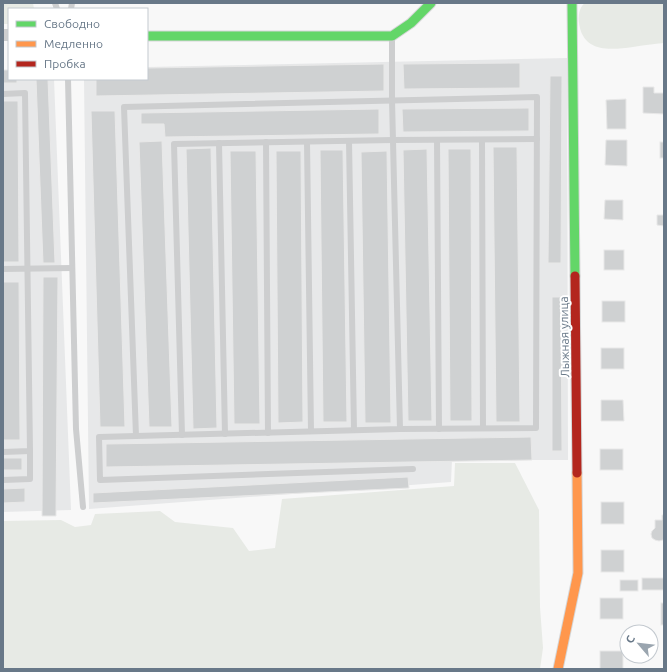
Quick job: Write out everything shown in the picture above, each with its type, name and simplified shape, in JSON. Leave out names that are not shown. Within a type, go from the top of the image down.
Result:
[{"type":"street","points":[[148,36],[392,36],[411,23],[431,3]]},
{"type":"street","name":"Лыжная улица","points":[[558,669],[578,573],[572,3]]},
{"type":"lane","points":[[392,36],[392,100],[400,429]]},
{"type":"lane","points":[[68,80],[76,429],[83,508]]},
{"type":"lane","points":[[3,94],[25,93],[30,451],[30,479],[3,480]]},
{"type":"lane","points":[[136,436],[124,106],[537,97],[536,428],[439,428],[99,437],[100,480],[413,469]]},
{"type":"lane","points":[[182,435],[174,144],[537,139]]},
{"type":"lane","points":[[437,140],[439,428]]},
{"type":"lane","points":[[482,140],[483,428]]},
{"type":"lane","points":[[349,141],[354,430]]},
{"type":"lane","points":[[266,142],[268,433]]},
{"type":"lane","points":[[307,142],[311,431]]},
{"type":"lane","points":[[219,143],[225,434]]},
{"type":"lane","points":[[3,269],[72,268]]},
{"type":"lane","points":[[3,452],[30,451]]},
{"type":"shaded area","points":[[3,3],[33,3],[34,8],[8,8],[8,24],[3,24]]},
{"type":"shaded area","points":[[585,3],[664,3],[664,43],[615,49],[607,49],[592,45],[586,40],[579,23],[579,12]]},
{"type":"shaded area","points":[[567,58],[568,460],[452,460],[451,482],[89,509],[84,80],[148,80],[148,67]]},
{"type":"shaded area","points":[[3,70],[8,80],[54,80],[71,510],[3,512]]},
{"type":"shaded area","points":[[455,463],[515,463],[539,510],[540,607],[543,648],[540,669],[3,669],[3,521],[61,520],[75,527],[91,525],[95,514],[160,511],[175,522],[233,528],[249,551],[275,548],[282,499],[454,486]]},
{"type":"building","points":[[520,63],[520,88],[404,89],[403,64]]},
{"type":"building","points":[[384,64],[384,91],[96,96],[96,80],[148,80],[148,68]]},
{"type":"building","points":[[3,70],[8,70],[8,80],[17,80],[17,83],[3,83]]},
{"type":"building","points":[[550,76],[562,76],[561,263],[548,263]]},
{"type":"building","points":[[36,80],[48,80],[55,263],[43,263]]},
{"type":"building","points":[[643,87],[654,87],[654,93],[664,93],[664,114],[643,113]]},
{"type":"building","points":[[626,99],[626,129],[607,129],[606,100]]},
{"type":"building","points":[[3,101],[18,101],[19,262],[3,262]]},
{"type":"building","points":[[529,108],[529,131],[403,132],[402,109]]},
{"type":"building","points":[[379,109],[379,134],[165,137],[164,124],[141,124],[141,113]]},
{"type":"building","points":[[91,111],[115,111],[125,427],[100,427]]},
{"type":"building","points":[[606,140],[627,140],[627,166],[605,165]]},
{"type":"building","points":[[162,141],[172,427],[149,427],[139,142]]},
{"type":"building","points":[[660,142],[664,142],[664,158],[660,158]]},
{"type":"building","points":[[493,147],[517,147],[520,422],[496,422]]},
{"type":"building","points":[[211,148],[217,428],[193,429],[186,149]]},
{"type":"building","points":[[427,149],[432,421],[408,421],[403,150]]},
{"type":"building","points":[[448,149],[471,149],[472,421],[450,421]]},
{"type":"building","points":[[320,150],[343,150],[347,422],[323,422]]},
{"type":"building","points":[[230,151],[256,151],[260,424],[234,424]]},
{"type":"building","points":[[276,151],[301,151],[303,422],[278,423]]},
{"type":"building","points":[[387,151],[391,423],[365,423],[361,152]]},
{"type":"building","points":[[605,200],[623,200],[623,220],[604,219]]},
{"type":"building","points":[[657,215],[664,215],[664,226],[657,225]]},
{"type":"building","points":[[604,250],[624,250],[624,270],[604,270]]},
{"type":"building","points":[[43,277],[58,277],[56,516],[42,516]]},
{"type":"building","points":[[3,282],[19,282],[20,440],[3,440]]},
{"type":"building","points":[[552,297],[561,297],[562,451],[552,451]]},
{"type":"building","points":[[602,301],[625,301],[625,322],[602,322]]},
{"type":"building","points":[[601,348],[624,348],[624,369],[601,369]]},
{"type":"building","points":[[601,400],[623,400],[624,421],[601,421]]},
{"type":"building","points":[[531,437],[532,460],[106,467],[106,444]]},
{"type":"building","points":[[600,449],[623,449],[623,470],[600,470]]},
{"type":"building","points":[[3,458],[22,458],[22,470],[3,470]]},
{"type":"building","points":[[408,477],[409,488],[93,503],[93,493]]},
{"type":"building","points":[[25,488],[25,502],[3,503],[3,489]]},
{"type":"building","points":[[601,502],[624,502],[624,524],[601,524]]},
{"type":"building","points":[[662,515],[664,515],[664,539],[659,541],[652,538],[651,534],[655,528],[655,520],[662,520]]},
{"type":"building","points":[[601,550],[624,550],[624,572],[601,572]]},
{"type":"building","points":[[642,578],[664,578],[664,590],[642,590]]},
{"type":"building","points":[[620,580],[638,580],[638,591],[620,591]]},
{"type":"building","points":[[600,598],[623,598],[623,619],[600,619]]},
{"type":"building","points":[[661,603],[664,603],[664,625],[661,625]]},
{"type":"building","points":[[600,651],[619,651],[619,664],[623,664],[623,669],[600,669]]},
{"type":"traffic: fast","points":[[148,36],[392,36],[411,23],[431,3]]},
{"type":"traffic: fast","points":[[572,3],[575,276]]},
{"type":"traffic: slow","points":[[558,669],[578,573],[577,473]]},
{"type":"traffic: jam","points":[[575,276],[577,473]]}]
